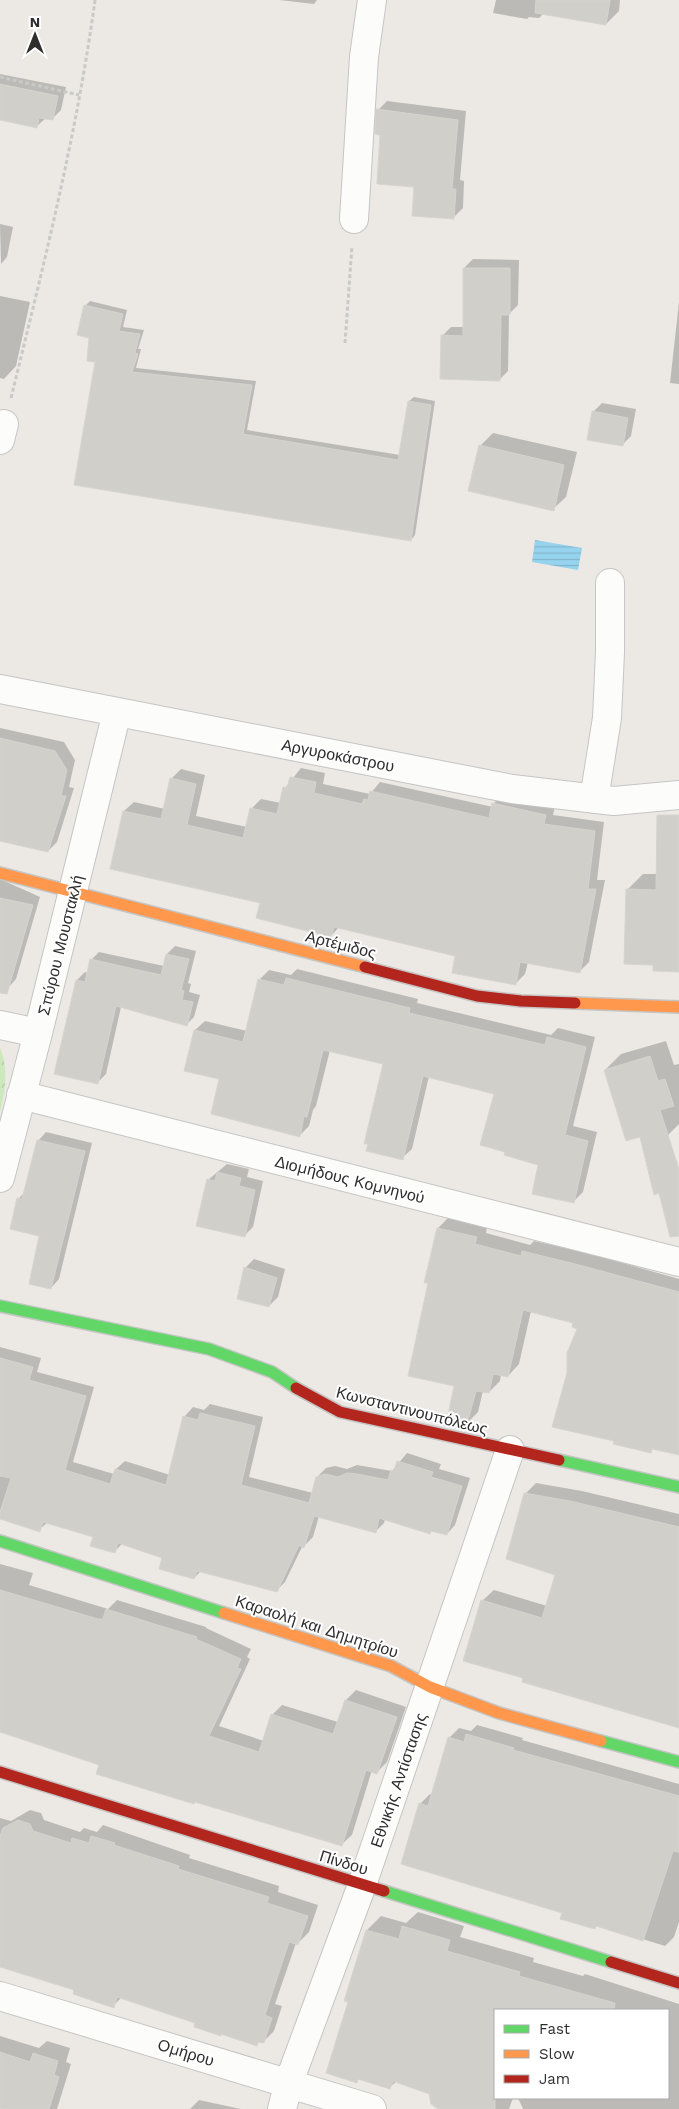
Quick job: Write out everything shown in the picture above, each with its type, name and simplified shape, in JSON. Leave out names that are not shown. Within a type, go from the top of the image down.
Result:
[{"type":"street","points":[[354,219],[364,57],[372,0]]},
{"type":"street","points":[[594,798],[607,718],[610,652],[610,583]]},
{"type":"street","name":"Αργυροκάστρου","points":[[0,689],[512,789],[614,800],[679,796]]},
{"type":"street","name":"Σπύρου Μουστακλή","points":[[0,1178],[38,1033],[117,712]]},
{"type":"street","name":"Αρτέμιδος","points":[[0,874],[477,996],[521,1001],[679,1007]]},
{"type":"street","points":[[0,1025],[38,1033]]},
{"type":"street","name":"Διομήδους Κομνηνού","points":[[21,1095],[679,1262]]},
{"type":"street","name":"Κωνσταντινουπόλεως","points":[[0,1306],[209,1349],[272,1372],[308,1396],[340,1412],[679,1487]]},
{"type":"street","name":"Εθνικής Αντίστασης","points":[[282,2109],[289,2082],[362,1885],[510,1450]]},
{"type":"street","name":"Καραολή και Δημητρίου","points":[[0,1541],[391,1666],[430,1687],[499,1713],[679,1762]]},
{"type":"street","name":"Πίνδου","points":[[0,1772],[679,1983]]},
{"type":"street","name":"Ομήρου","points":[[0,1996],[289,2082],[372,2109]]},
{"type":"path","points":[[2,432],[36,291],[79,95],[94,0]]},
{"type":"path","points":[[0,77],[79,95]]},
{"type":"path","points":[[345,343],[354,219]]},
{"type":"green space","points":[[0,1048],[5,1072],[5,1088],[0,1112]]},
{"type":"water","points":[[535,540],[582,548],[578,570],[532,562]]},
{"type":"building","points":[[536,0],[610,0],[606,25],[535,13]]},
{"type":"building","points":[[0,84],[58,96],[53,120],[39,118],[37,128],[0,120]]},
{"type":"building","points":[[376,109],[458,120],[452,189],[456,189],[454,219],[412,216],[414,187],[377,184],[380,135],[375,134]]},
{"type":"building","points":[[463,268],[510,268],[510,315],[501,315],[500,381],[440,379],[441,335],[463,336]]},
{"type":"building","points":[[84,305],[123,314],[119,331],[140,334],[135,353],[138,354],[132,372],[252,385],[243,434],[398,460],[408,401],[431,405],[411,541],[74,485],[95,362],[87,361],[89,338],[77,335]]},
{"type":"building","points":[[592,411],[628,418],[623,446],[587,440]]},
{"type":"building","points":[[479,445],[564,465],[554,511],[468,491]]},
{"type":"building","points":[[0,738],[55,751],[67,770],[61,796],[66,796],[48,852],[0,841]]},
{"type":"building","points":[[290,777],[316,782],[314,793],[362,804],[364,799],[368,800],[370,791],[489,818],[492,803],[546,815],[544,824],[595,831],[588,889],[596,889],[580,973],[520,962],[516,985],[452,973],[455,956],[334,927],[331,937],[256,918],[260,903],[110,869],[123,811],[161,819],[170,778],[196,784],[187,825],[243,838],[250,808],[277,814],[283,787],[287,788]]},
{"type":"building","points":[[657,815],[679,815],[679,972],[653,971],[653,965],[624,964],[626,889],[656,890]]},
{"type":"building","points":[[0,898],[33,905],[7,994],[0,993]]},
{"type":"building","points":[[166,954],[189,959],[181,990],[184,991],[182,1000],[193,1002],[187,1026],[116,1006],[98,1084],[54,1074],[76,980],[85,982],[90,959],[161,975]]},
{"type":"building","points":[[286,978],[410,1008],[409,1013],[545,1045],[547,1037],[586,1047],[565,1135],[588,1141],[574,1203],[532,1194],[538,1165],[504,1155],[505,1152],[480,1145],[494,1094],[423,1076],[403,1160],[366,1151],[368,1144],[364,1144],[383,1064],[323,1050],[307,1117],[304,1116],[300,1137],[211,1114],[219,1079],[184,1071],[194,1030],[243,1042],[258,979],[284,985]]},
{"type":"building","points":[[650,1056],[658,1081],[665,1079],[674,1106],[660,1110],[679,1169],[679,1236],[670,1237],[659,1193],[654,1195],[640,1137],[626,1141],[604,1070]]},
{"type":"building","points":[[37,1140],[85,1151],[51,1289],[29,1284],[39,1236],[10,1229],[17,1198],[22,1199]]},
{"type":"building","points":[[217,1172],[241,1178],[239,1186],[255,1190],[245,1237],[196,1226],[207,1179],[215,1181]]},
{"type":"building","points":[[437,1228],[477,1237],[475,1244],[521,1256],[522,1251],[679,1292],[679,1455],[652,1449],[651,1453],[613,1444],[614,1441],[552,1427],[567,1373],[567,1353],[577,1329],[572,1327],[573,1323],[523,1310],[508,1377],[493,1374],[489,1393],[476,1391],[467,1424],[447,1420],[454,1386],[408,1376],[428,1283],[424,1283]]},
{"type":"building","points":[[244,1267],[277,1278],[269,1307],[237,1299]]},
{"type":"building","points":[[0,1358],[33,1367],[29,1380],[86,1396],[65,1470],[110,1484],[115,1469],[166,1485],[183,1416],[198,1420],[200,1413],[255,1426],[241,1485],[309,1503],[316,1477],[325,1474],[338,1477],[347,1473],[388,1480],[391,1470],[394,1471],[397,1461],[433,1472],[431,1477],[462,1486],[447,1535],[431,1531],[430,1534],[379,1518],[376,1533],[314,1516],[304,1548],[299,1545],[277,1592],[197,1571],[194,1579],[159,1569],[162,1558],[118,1543],[115,1553],[90,1546],[93,1537],[43,1522],[40,1532],[0,1519],[0,1512],[11,1478],[0,1476]]},
{"type":"building","points":[[524,1493],[570,1501],[679,1527],[679,1728],[522,1682],[523,1678],[463,1661],[481,1600],[542,1618],[555,1575],[506,1559]]},
{"type":"building","points":[[0,1590],[98,1619],[103,1619],[106,1609],[197,1637],[196,1639],[241,1659],[237,1668],[241,1669],[209,1736],[259,1752],[271,1714],[333,1734],[345,1700],[397,1717],[377,1774],[366,1770],[342,1846],[96,1774],[99,1765],[0,1732]]},
{"type":"building","points":[[466,1734],[514,1748],[513,1750],[679,1796],[679,1852],[673,1851],[643,1941],[596,1926],[595,1929],[560,1919],[562,1913],[401,1864],[419,1803],[428,1806],[448,1737],[464,1742]]},
{"type":"building","points":[[18,1820],[30,1824],[33,1831],[71,1843],[72,1838],[89,1843],[91,1836],[115,1843],[114,1845],[179,1866],[178,1869],[269,1897],[267,1903],[308,1916],[298,1945],[289,1942],[265,2015],[272,2018],[264,2043],[258,2042],[257,2046],[221,2034],[221,2036],[194,2027],[195,2023],[117,1997],[114,2008],[73,1994],[74,1990],[0,1967],[0,1836],[3,1828]]},
{"type":"building","points":[[402,1926],[450,1940],[447,1951],[520,1972],[519,1976],[615,2003],[614,2009],[494,2009],[495,2109],[438,2109],[431,2104],[429,2094],[393,2081],[390,2089],[358,2079],[357,2083],[326,2073],[348,2002],[344,2001],[366,1930],[399,1939]]},
{"type":"building","points":[[0,2052],[30,2062],[33,2053],[58,2061],[54,2075],[59,2077],[49,2109],[0,2109]]},
{"type":"traffic: fast","points":[[0,1306],[209,1349],[272,1372],[296,1388]]},
{"type":"traffic: fast","points":[[559,1460],[679,1487]]},
{"type":"traffic: fast","points":[[0,1541],[224,1613]]},
{"type":"traffic: fast","points":[[601,1741],[679,1762]]},
{"type":"traffic: fast","points":[[384,1891],[611,1962]]},
{"type":"traffic: slow","points":[[0,873],[365,967]]},
{"type":"traffic: slow","points":[[575,1003],[679,1007]]},
{"type":"traffic: slow","points":[[224,1613],[391,1666],[430,1687],[499,1713],[601,1741]]},
{"type":"traffic: jam","points":[[365,967],[477,996],[521,1001],[575,1003]]},
{"type":"traffic: jam","points":[[296,1388],[340,1412],[559,1460]]},
{"type":"traffic: jam","points":[[0,1772],[384,1891]]},
{"type":"traffic: jam","points":[[611,1962],[679,1983]]}]
